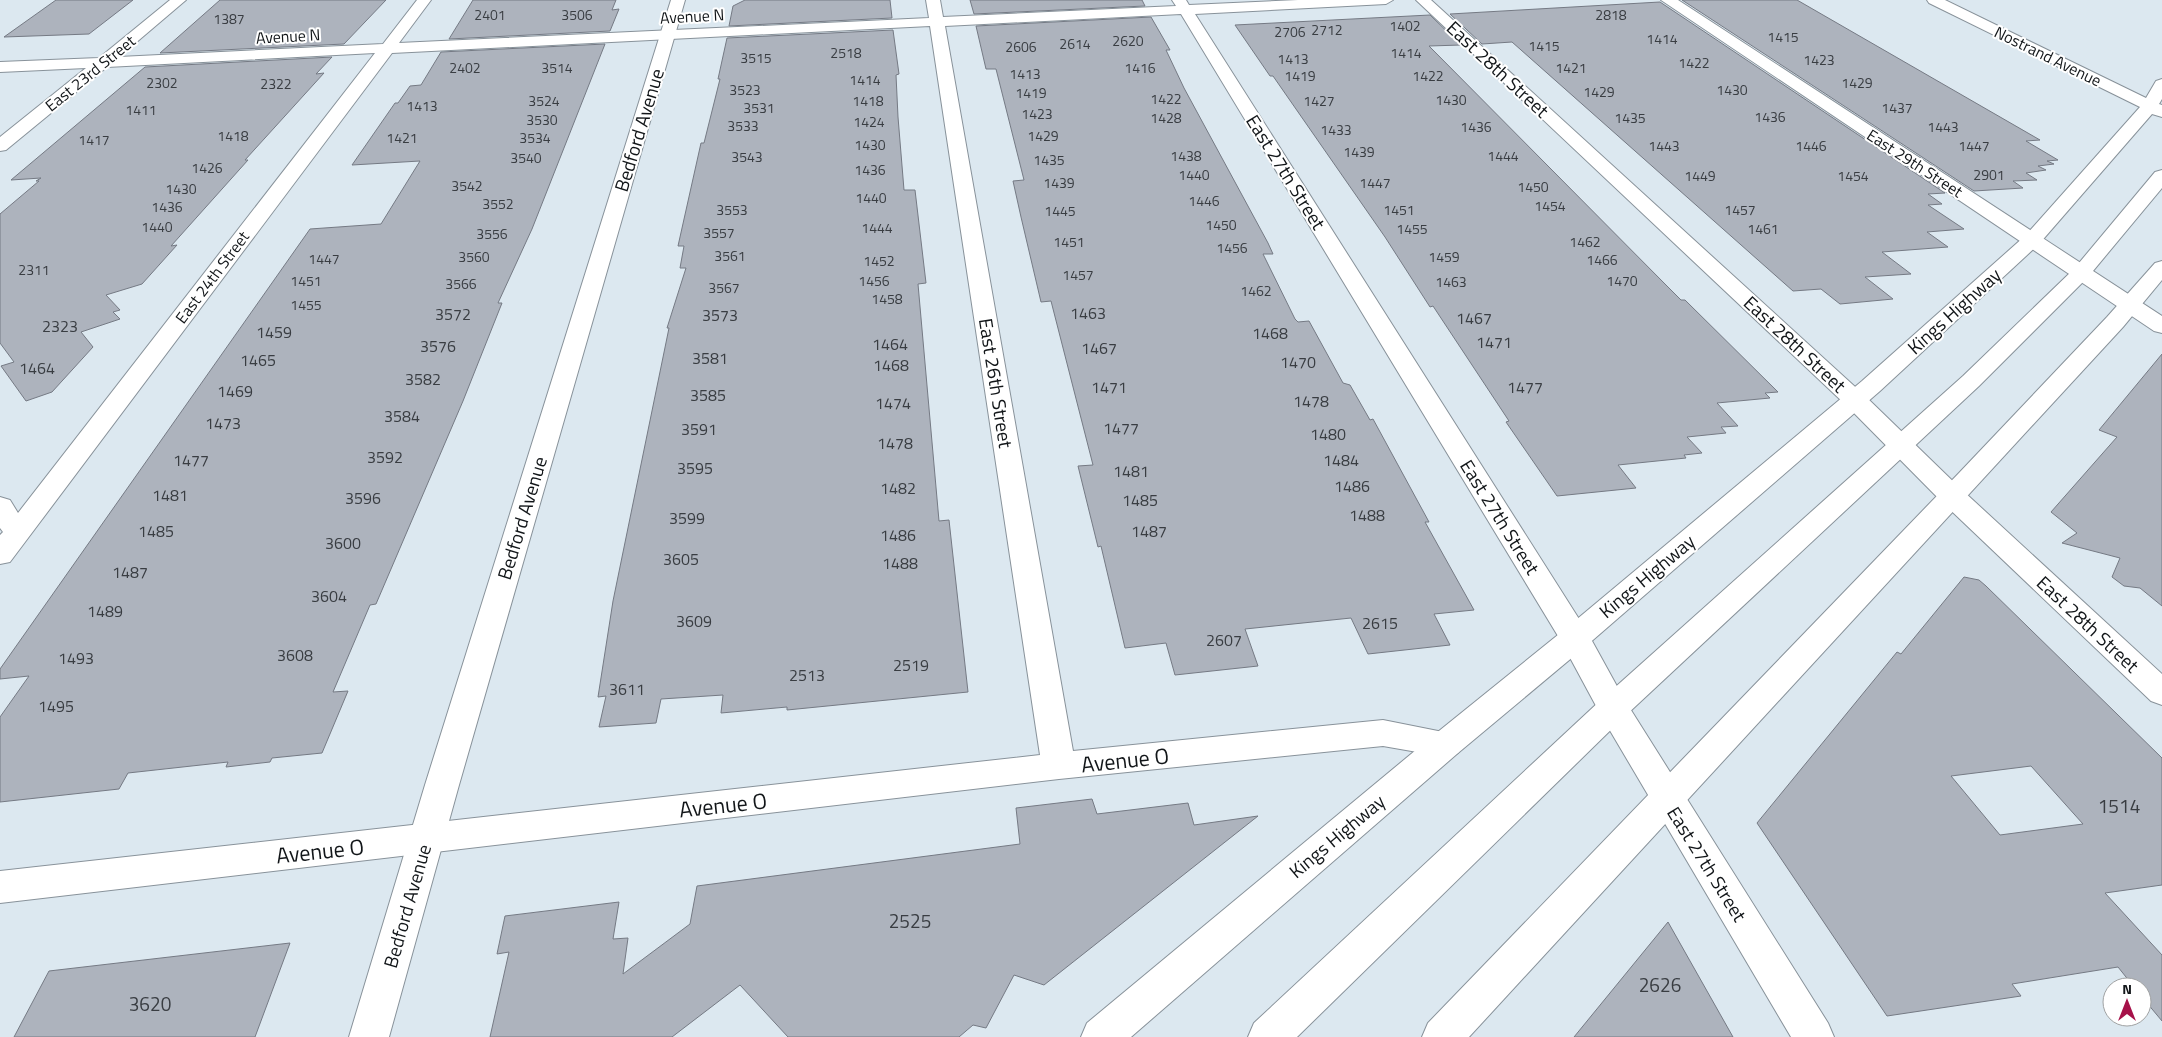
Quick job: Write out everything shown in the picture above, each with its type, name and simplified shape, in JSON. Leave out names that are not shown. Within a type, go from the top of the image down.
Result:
[{"type":"street","name":"East 23rd Street","points":[[0,146],[179,0]]},
{"type":"street","name":"East 24th Street","points":[[0,555],[424,0]]},
{"type":"street","name":"Bedford Avenue","points":[[369,1037],[426,839],[678,0]]},
{"type":"street","name":"Avenue N","points":[[0,67],[667,35],[935,11],[1386,0]]},
{"type":"street","name":"East 28th Street","points":[[1423,0],[1855,400],[1952,496],[2162,693]]},
{"type":"street","name":"East 29th Street","points":[[1668,0],[2162,326]]},
{"type":"street","name":"Nostrand Avenue","points":[[1934,0],[2156,109]]},
{"type":"street","name":"East 27th Street","points":[[1182,5],[1574,638],[1667,799],[1814,1037]]},
{"type":"street","name":"East 26th Street","points":[[935,11],[1059,766]]},
{"type":"street","name":"Kings Highway","points":[[1101,1037],[1855,400],[2032,240],[2156,109],[2162,84]]},
{"type":"street","points":[[1268,1037],[1613,708],[1971,381],[2081,273],[2162,176]]},
{"type":"street","points":[[1442,1037],[1952,496],[2130,305],[2162,267]]},
{"type":"street","points":[[0,506],[17,533]]},
{"type":"street","name":"Avenue O","points":[[0,887],[1059,766],[1383,733],[1446,744]]},
{"type":"building","points":[[56,0],[133,0],[89,34],[4,37]]},
{"type":"building","points":[[220,0],[386,0],[344,44],[160,53]]},
{"type":"building","points":[[473,0],[616,0],[612,10],[619,9],[610,31],[449,39]]},
{"type":"building","points":[[745,0],[890,0],[892,18],[729,26],[733,6]]},
{"type":"building","points":[[970,0],[1142,0],[1145,6],[974,14]]},
{"type":"building","points":[[1682,0],[1797,0],[2040,140],[2026,141],[2058,160],[2047,161],[2054,164],[2038,166],[2046,170],[2026,173],[2037,180],[2013,181],[2023,188],[1974,191]]},
{"type":"building","points":[[1660,2],[1945,193],[1928,194],[1942,204],[1928,205],[1964,229],[1927,232],[1948,247],[1882,252],[1911,274],[1865,277],[1893,299],[1840,304],[1821,289],[1793,291],[1512,42],[1482,44],[1450,14]]},
{"type":"building","points":[[1430,15],[1461,45],[1429,46],[1681,300],[1685,300],[1778,392],[1765,393],[1770,398],[1717,403],[1738,426],[1721,427],[1726,433],[1687,437],[1702,453],[1684,455],[1686,458],[1618,465],[1636,488],[1557,496],[1506,422],[1509,421],[1433,306],[1430,307],[1385,237],[1273,76],[1270,76],[1235,25]]},
{"type":"building","points":[[1151,17],[1170,50],[1166,50],[1184,88],[1268,243],[1273,254],[1263,254],[1295,319],[1298,322],[1309,321],[1343,383],[1350,385],[1370,420],[1373,419],[1429,522],[1425,522],[1474,610],[1434,614],[1450,645],[1368,654],[1351,618],[1245,629],[1258,666],[1175,675],[1166,643],[1125,648],[1101,546],[1098,547],[1078,466],[1093,465],[1051,301],[1041,302],[1013,181],[1024,180],[996,69],[986,69],[976,26]]},
{"type":"building","points":[[893,30],[899,74],[896,75],[904,190],[915,190],[926,283],[918,284],[939,521],[949,520],[968,692],[787,710],[787,707],[721,713],[723,695],[661,699],[656,723],[599,727],[606,696],[598,697],[613,601],[669,328],[667,328],[686,268],[680,268],[684,246],[678,246],[701,143],[704,143],[720,79],[718,79],[727,38]]},
{"type":"building","points":[[605,44],[532,229],[498,303],[502,303],[463,401],[376,604],[370,605],[333,692],[348,691],[322,753],[272,758],[270,762],[226,767],[228,762],[128,773],[119,789],[0,802],[0,717],[29,676],[0,679],[0,669],[310,229],[381,224],[420,161],[352,165],[395,103],[398,103],[410,86],[421,85],[441,52]]},
{"type":"building","points":[[332,57],[316,74],[324,73],[245,160],[248,160],[171,246],[177,245],[142,284],[106,295],[120,310],[113,312],[120,319],[81,332],[93,347],[52,392],[26,401],[1,366],[14,362],[0,343],[0,214],[41,178],[11,180],[145,67]]},
{"type":"building","points":[[2162,354],[2162,606],[2140,588],[2124,586],[2112,577],[2120,558],[2062,543],[2077,533],[2051,512],[2117,437],[2099,430]]},
{"type":"building","points":[[1964,577],[1979,580],[2162,758],[2162,885],[2105,893],[2162,955],[2162,1021],[2152,1009],[2152,977],[2126,977],[2118,967],[2012,984],[2021,996],[1887,1016],[1757,823],[1897,652],[1901,654]],"holes":[[[2031,766],[2083,824],[2000,835],[1951,776]]]},
{"type":"building","points":[[1092,799],[1097,814],[1188,803],[1194,825],[1258,816],[1044,985],[1014,975],[986,1028],[973,1025],[959,1037],[788,1037],[740,985],[672,1037],[490,1037],[509,952],[497,954],[505,916],[619,902],[613,939],[628,938],[623,974],[690,924],[697,886],[1020,844],[1016,808]]},
{"type":"building","points":[[1668,922],[1733,1037],[1574,1037]]},
{"type":"building","points":[[290,943],[255,1037],[14,1037],[49,971]]}]
